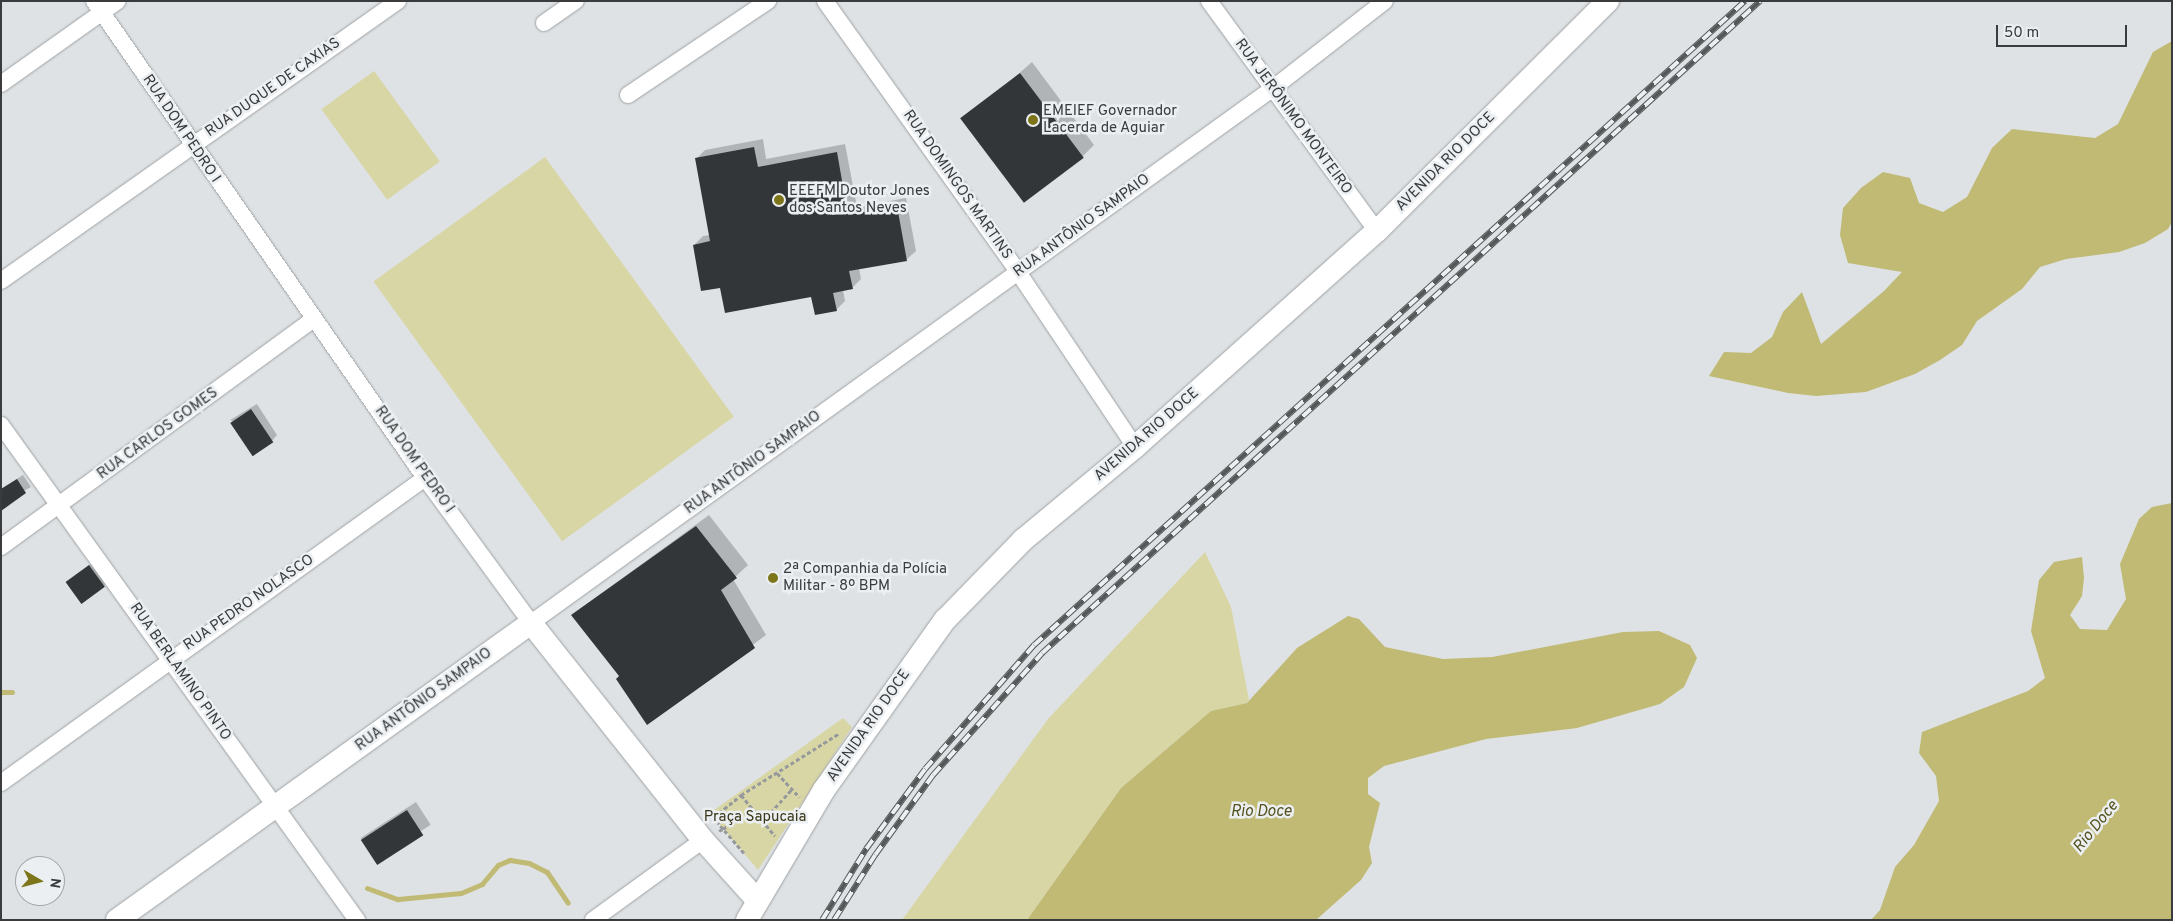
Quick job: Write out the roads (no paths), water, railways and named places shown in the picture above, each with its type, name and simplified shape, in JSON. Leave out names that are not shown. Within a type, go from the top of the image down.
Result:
[{"type":"street","points":[[1,84],[98,7],[118,1]]},
{"type":"street","name":"RUA DUQUE DE CAXIAS","points":[[1,281],[192,144],[398,1]]},
{"type":"street","points":[[544,23],[576,1]]},
{"type":"street","points":[[628,95],[768,1]]},
{"type":"street","name":"RUA DOMINGOS MARTINS","points":[[825,1],[1018,272],[1135,447]]},
{"type":"street","name":"RUA JERÔNIMO MONTEIRO","points":[[1209,1],[1377,232]]},
{"type":"street","name":"RUA ANTÔNIO SAMPAIO","points":[[117,920],[1272,89],[1385,1]]},
{"type":"street","name":"AVENIDA RIO DOCE","points":[[752,910],[824,790],[945,620],[1024,540],[1135,447],[1377,232],[1605,3]]},
{"type":"street","name":"RUA DOM PEDRO I","points":[[98,7],[314,319],[531,623],[703,840],[752,910]]},
{"type":"street","name":"RUA CARLOS GOMES","points":[[1,547],[61,506],[314,319]]},
{"type":"street","name":"RUA BERLAMINO PINTO","points":[[1,425],[172,658],[275,808],[357,920]]},
{"type":"street","name":"RUA PEDRO NOLASCO","points":[[1,783],[172,658],[426,478]]},
{"type":"street","points":[[593,920],[703,840]]},
{"type":"water","points":[[2172,41],[2172,222],[2168,229],[2145,243],[2119,252],[2066,259],[2040,267],[2022,289],[1977,321],[1962,345],[1915,374],[1866,392],[1816,396],[1788,393],[1709,376],[1724,352],[1751,353],[1772,337],[1783,312],[1802,292],[1821,344],[1884,291],[1902,272],[1848,263],[1840,235],[1843,208],[1861,188],[1883,172],[1910,178],[1919,203],[1943,212],[1967,197],[1992,148],[2012,129],[2095,138],[2118,124],[2153,52]]},
{"type":"water","name":"Rio Doce","points":[[2172,503],[2172,920],[1871,920],[1880,910],[1895,867],[1914,845],[1939,801],[1936,776],[1919,753],[1922,732],[2028,691],[2045,678],[2031,631],[2039,580],[2054,562],[2082,557],[2084,578],[2082,596],[2070,615],[2080,629],[2107,630],[2126,599],[2120,564],[2139,519],[2152,507]]},
{"type":"water","name":"Rio Doce","points":[[1348,616],[1359,619],[1385,647],[1443,659],[1492,657],[1623,632],[1659,631],[1690,645],[1697,658],[1684,687],[1660,704],[1577,728],[1486,739],[1384,766],[1368,778],[1368,794],[1380,803],[1369,847],[1372,863],[1361,880],[1316,920],[1027,920],[1121,788],[1211,711],[1247,703],[1297,648]]},
{"type":"waterway","points":[[1,692],[12,692]]},
{"type":"waterway","points":[[367,888],[398,899],[461,893],[482,884],[498,865],[510,860],[529,863],[547,872],[568,903]]},
{"type":"railway","points":[[822,920],[866,849],[925,769],[1034,645],[1745,1]]},
{"type":"railway","points":[[834,920],[875,855],[933,775],[1042,653],[1760,1]]},
{"type":"place","name":"EMEIEF Governador Lacerda de Aguiar","points":[[1033,120]]},
{"type":"place","name":"EEEFM Doutor Jones dos Santos Neves","points":[[779,200]]},
{"type":"place","name":"2ª Companhia da Polícia Militar - 8º BPM","points":[[773,578]]},
{"type":"park label","name":"Praça Sapucaia","points":[[755,818]]}]
